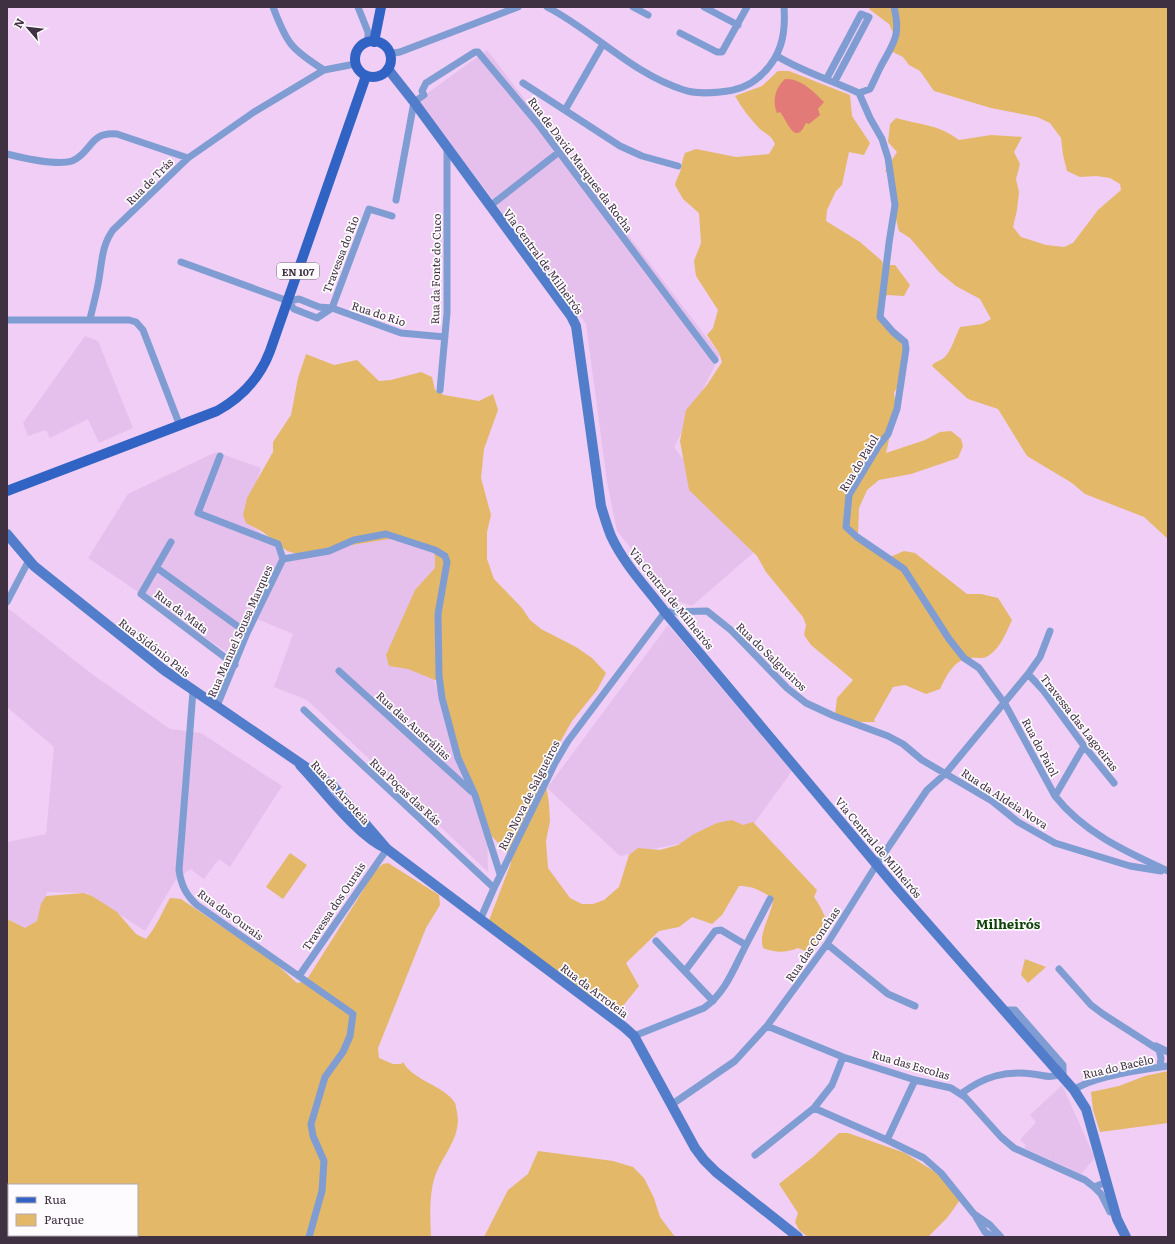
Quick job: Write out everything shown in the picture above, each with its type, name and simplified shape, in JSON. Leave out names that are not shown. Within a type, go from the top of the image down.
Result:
[{"type":"main road","points":[[371,42],[381,7]]},
{"type":"main road","points":[[371,42],[382,44],[389,54],[390,61],[388,69],[376,77],[366,76],[359,71],[356,64],[357,52],[361,46],[371,42]]},
{"type":"main road","name":"EN 107","points":[[7,491],[180,426],[227,406],[256,379],[265,366],[366,76]]},
{"type":"street","points":[[273,7],[287,40],[299,54],[324,70]]},
{"type":"street","points":[[358,7],[366,25],[371,42]]},
{"type":"street","points":[[389,54],[400,52],[518,7]]},
{"type":"street","points":[[547,7],[644,72],[684,91],[699,93],[730,91],[754,82],[762,75],[777,56],[785,33],[784,7]]},
{"type":"street","points":[[633,7],[648,15]]},
{"type":"street","points":[[704,7],[738,25]]},
{"type":"street","points":[[680,33],[717,52],[722,52],[747,7]]},
{"type":"street","points":[[777,56],[798,69],[827,78],[859,93],[870,89],[893,48],[897,33],[897,19],[894,7]]},
{"type":"street","points":[[827,78],[861,14],[869,18],[835,82]]},
{"type":"street","points":[[565,110],[603,44]]},
{"type":"street","name":"Rua de David Marques da Rocha","points":[[414,102],[424,95],[422,91],[426,83],[475,52],[478,52],[559,152],[715,360]]},
{"type":"street","name":"Rua de Trás","points":[[90,319],[106,239],[113,230],[188,158],[254,112],[324,70],[356,64]]},
{"type":"street","name":"Via Central de Milheirós","points":[[388,69],[414,102],[571,316],[576,326],[601,506],[610,534],[631,570],[877,864],[1074,1090],[1086,1109],[1107,1182]]},
{"type":"street","points":[[524,83],[620,146],[642,156],[678,166]]},
{"type":"street","name":"Rua do Paiol","points":[[859,93],[870,118],[882,139],[888,158],[895,205],[888,243],[880,317],[893,332],[905,342],[906,349],[897,409],[888,434],[879,445],[849,495],[846,527],[857,537],[904,569],[949,639],[964,658],[979,668],[1005,704],[1055,796],[1063,806],[1089,829],[1125,852],[1168,872]]},
{"type":"street","points":[[396,200],[414,102]]},
{"type":"street","points":[[7,154],[24,158],[64,162],[80,156],[100,135],[107,133],[117,134],[188,158]]},
{"type":"street","name":"Rua da Fonte do Cuco","points":[[440,390],[447,313],[447,148]]},
{"type":"street","points":[[490,206],[559,152]]},
{"type":"street","name":"Travessa do Rio","points":[[332,308],[369,209],[392,216]]},
{"type":"street","name":"Rua do Rio","points":[[181,262],[288,301],[299,299],[319,307],[332,308],[401,333],[445,337]]},
{"type":"street","name":"Rua do Rio","points":[[288,301],[294,309],[318,318],[332,308]]},
{"type":"street","points":[[7,320],[90,319],[129,320],[136,322],[143,330],[180,426]]},
{"type":"street","name":"Rua Manuel Sousa Marques","points":[[217,706],[247,633],[283,559],[278,544],[198,513],[220,456]]},
{"type":"street","name":"Rua Sidónio Pais","points":[[7,534],[29,560],[164,670],[300,765]]},
{"type":"street","points":[[283,559],[329,551],[354,540],[386,534],[435,550],[445,556],[447,562],[438,614],[439,676],[442,698],[458,758],[475,795],[500,874]]},
{"type":"street","name":"Rua da Mata","points":[[171,542],[141,594],[235,665]]},
{"type":"street","points":[[8,598],[29,560]]},
{"type":"street","name":"Rua da Mata","points":[[157,568],[247,633]]},
{"type":"street","name":"Rua do Salgueiros","points":[[665,612],[707,611],[732,631],[786,688],[806,703],[834,716],[888,736],[903,744],[922,760],[946,773]]},
{"type":"street","name":"Rua Nova de Salgueiros","points":[[480,920],[500,874],[554,763],[568,741],[665,612]]},
{"type":"street","name":"Rua das Conchas","points":[[671,1105],[735,1061],[767,1026],[827,944],[877,864],[927,790],[946,773],[1005,704],[1040,657],[1050,631]]},
{"type":"street","name":"Rua das Austrálias","points":[[338,672],[475,795]]},
{"type":"street","name":"Travessa das Lagoeiras","points":[[1028,674],[1044,690],[1084,746],[1114,783]]},
{"type":"street","name":"Rua dos Ourais","points":[[193,691],[179,870],[180,881],[184,892],[196,905],[354,1014],[350,1036],[343,1052],[325,1078],[311,1124],[324,1161],[322,1191],[309,1237]]},
{"type":"street","name":"Rua Poças das Rás","points":[[304,710],[494,888]]},
{"type":"street","points":[[1055,796],[1084,746]]},
{"type":"street","name":"Rua da Arroteia","points":[[300,765],[358,829],[374,844],[386,850],[515,947],[614,1017],[634,1036],[671,1105],[704,1160],[716,1172],[798,1237]]},
{"type":"street","name":"Rua da Aldeia Nova","points":[[946,773],[992,801],[1018,822],[1055,844],[1130,866],[1168,872]]},
{"type":"street","name":"Travessa dos Ourais","points":[[299,976],[386,850]]},
{"type":"street","points":[[634,1036],[704,1008],[713,1001],[727,982],[770,899]]},
{"type":"street","points":[[685,971],[715,931],[721,930],[746,945]]},
{"type":"street","points":[[656,941],[713,1001]]},
{"type":"street","points":[[827,944],[888,994],[914,1006]]},
{"type":"street","points":[[1059,969],[1091,1005],[1113,1021],[1159,1050],[1162,1058],[1160,1067]]},
{"type":"street","name":"Rua das Escolas","points":[[767,1026],[843,1057],[915,1080],[951,1088],[962,1094],[1001,1137],[1014,1148],[1085,1180],[1101,1194],[1110,1212],[1114,1210]]},
{"type":"street","points":[[1152,1045],[1168,1052]]},
{"type":"street","points":[[755,1155],[814,1108],[832,1085],[843,1057]]},
{"type":"street","name":"Rua do Bacêlo","points":[[1074,1090],[1082,1084],[1096,1080],[1168,1066]]},
{"type":"street","points":[[962,1094],[978,1082],[994,1075],[1010,1072],[1034,1074],[1047,1077],[1062,1076]]},
{"type":"street","points":[[887,1140],[915,1080]]},
{"type":"street","points":[[814,1108],[924,1158],[942,1173],[974,1214],[985,1232],[993,1237]]},
{"type":"street","points":[[1094,1187],[1107,1182]]},
{"type":"street","name":"Rua das Escolas","points":[[1107,1182],[1114,1210],[1124,1236]]},
{"type":"street","points":[[974,1214],[990,1225],[1001,1237]]},
{"type":"shaded area","points":[[487,50],[720,355],[674,447],[753,553],[692,606],[672,599],[617,531],[607,482],[586,324],[418,100]]},
{"type":"shaded area","points":[[785,79],[791,79],[802,83],[824,102],[818,109],[820,115],[809,124],[806,123],[802,130],[798,133],[795,133],[792,130],[780,112],[777,113],[775,108],[775,95],[779,86]]},
{"type":"shaded area","points":[[85,336],[98,341],[133,428],[99,443],[88,419],[50,438],[46,430],[28,436],[23,423]]},
{"type":"shaded area","points":[[216,452],[261,468],[245,520],[287,555],[393,532],[444,551],[434,680],[487,823],[488,872],[307,700],[274,687],[293,634],[257,619],[231,655],[88,558],[128,494]]},
{"type":"shaded area","points":[[9,609],[92,674],[170,729],[201,733],[282,786],[230,867],[219,859],[204,879],[190,869],[175,881],[145,931],[87,893],[47,892],[36,937],[7,931],[7,842],[46,834],[54,747],[7,707],[7,611]]},
{"type":"shaded area","points":[[668,625],[792,771],[750,829],[620,856],[547,788]]},
{"type":"shaded area","points":[[1062,1085],[1095,1158],[1081,1174],[1024,1148],[1026,1145],[1020,1140],[1036,1122],[1030,1115]]},
{"type":"green space","points":[[871,7],[1168,7],[1168,539],[1144,517],[1085,494],[1072,483],[1027,456],[998,409],[968,399],[932,366],[947,354],[952,347],[960,327],[982,324],[991,319],[980,299],[956,286],[939,272],[910,238],[899,231],[895,215],[893,179],[885,171],[897,152],[888,142],[890,124],[896,118],[936,128],[959,140],[991,135],[1022,137],[1014,152],[1020,164],[1016,179],[1019,192],[1013,227],[1021,237],[1046,245],[1064,247],[1073,243],[1098,210],[1121,190],[1120,184],[1110,178],[1096,176],[1080,177],[1067,171],[1061,138],[1050,123],[1037,117],[991,108],[934,91],[920,71],[909,65],[903,57],[891,51],[895,37],[889,24],[869,9]]},
{"type":"green space","points":[[778,71],[789,71],[850,95],[852,116],[870,143],[864,155],[849,152],[842,185],[836,191],[827,210],[826,221],[860,242],[882,261],[883,265],[895,265],[910,285],[904,296],[887,295],[880,308],[882,324],[899,339],[903,348],[901,380],[894,393],[896,408],[886,453],[925,440],[940,432],[951,431],[961,439],[963,446],[958,458],[911,474],[879,480],[867,490],[859,508],[858,535],[890,557],[904,551],[915,553],[967,594],[981,594],[998,598],[1012,620],[1002,641],[995,651],[984,658],[971,658],[960,661],[945,678],[940,689],[926,694],[905,685],[893,687],[874,720],[875,722],[841,722],[835,715],[837,698],[853,680],[811,645],[804,635],[806,625],[803,617],[766,572],[757,556],[689,490],[680,441],[686,410],[707,385],[722,362],[719,353],[707,335],[713,328],[718,310],[696,276],[694,261],[701,243],[699,213],[683,199],[675,183],[680,172],[685,153],[696,149],[736,157],[769,154],[775,144],[755,123],[735,96],[762,86]]},
{"type":"green space","points":[[306,354],[334,365],[357,360],[379,381],[391,380],[421,372],[432,377],[435,390],[444,395],[479,401],[493,394],[498,410],[484,449],[481,478],[491,515],[487,532],[487,559],[494,579],[522,608],[530,620],[541,629],[576,647],[592,658],[606,673],[597,690],[572,721],[551,758],[545,778],[550,821],[546,841],[548,868],[570,898],[582,904],[593,904],[604,900],[619,887],[629,855],[638,848],[660,850],[678,845],[694,834],[717,823],[732,820],[743,825],[753,822],[817,890],[814,897],[823,913],[827,926],[823,939],[810,953],[798,948],[780,952],[763,948],[762,936],[773,899],[757,890],[739,886],[722,915],[712,924],[692,917],[679,927],[659,931],[626,963],[639,986],[618,1012],[583,992],[488,923],[511,863],[507,853],[490,834],[479,811],[460,756],[440,682],[408,669],[389,666],[386,655],[415,590],[435,568],[435,556],[432,549],[404,540],[389,539],[297,554],[287,551],[263,532],[246,523],[243,515],[247,498],[273,452],[273,442],[291,415],[298,378]]},
{"type":"green space","points":[[290,853],[307,865],[283,899],[266,887]]},
{"type":"green space","points":[[388,863],[439,895],[440,905],[426,928],[378,1048],[379,1058],[393,1064],[401,1064],[403,1062],[414,1074],[444,1092],[455,1104],[458,1121],[457,1129],[451,1145],[438,1168],[433,1183],[430,1206],[431,1237],[7,1237],[7,919],[25,928],[37,921],[41,904],[46,896],[84,893],[92,896],[117,912],[136,934],[146,939],[170,898],[181,899],[274,962],[297,983],[306,981],[373,872],[383,864]]},
{"type":"green space","points":[[1025,959],[1046,967],[1028,983],[1021,975]]},
{"type":"green space","points":[[1168,1071],[1168,1123],[1100,1132],[1093,1110],[1091,1092],[1119,1086],[1145,1076]]},
{"type":"green space","points":[[839,1133],[848,1133],[905,1153],[943,1177],[960,1200],[947,1218],[928,1237],[808,1237],[799,1230],[795,1222],[798,1213],[779,1184],[813,1157]]},
{"type":"green space","points":[[538,1151],[613,1161],[633,1167],[644,1178],[654,1198],[660,1217],[675,1237],[484,1237],[508,1190],[528,1174]]},
{"type":"district","name":"Milheirós","points":[[1008,923]]}]
